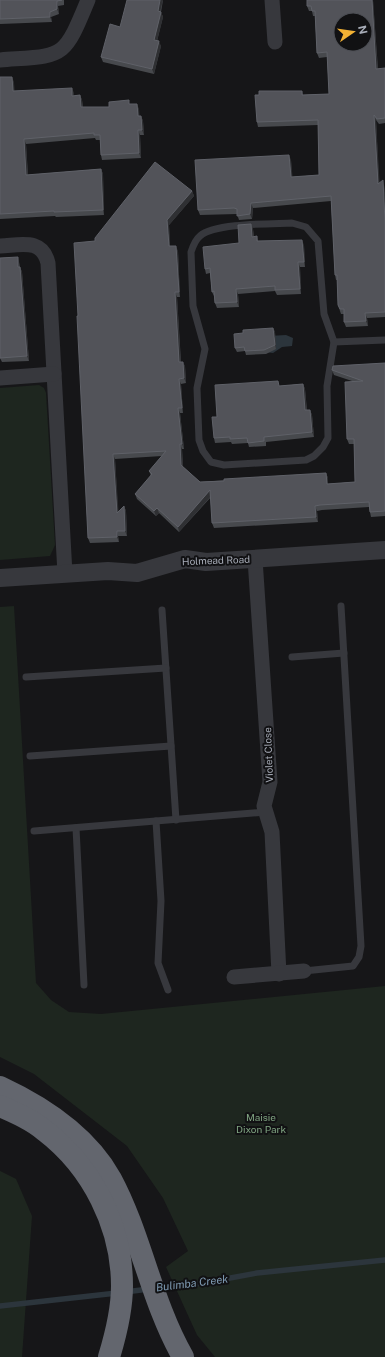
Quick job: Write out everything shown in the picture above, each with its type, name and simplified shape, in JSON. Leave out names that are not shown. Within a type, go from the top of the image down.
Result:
[{"type":"highway","points":[[0,1086],[54,1117],[96,1157],[110,1178],[122,1203],[168,1326],[183,1357]]},
{"type":"highway","points":[[0,1106],[45,1130],[65,1148],[79,1165],[103,1201],[112,1224],[121,1266],[120,1307],[109,1357]]},
{"type":"street","points":[[0,60],[44,57],[60,52],[74,35],[88,0]]},
{"type":"street","points":[[272,0],[275,42]]},
{"type":"street","points":[[0,246],[29,245],[39,247],[46,254],[48,263],[65,574]]},
{"type":"street","points":[[0,378],[54,374]]},
{"type":"street","name":"Holmead Road","points":[[0,578],[108,571],[137,573],[185,560],[206,562],[385,550]]},
{"type":"street","name":"Violet Close","points":[[255,559],[269,752],[270,782],[264,806],[272,832],[279,974]]},
{"type":"street","points":[[234,977],[279,974],[304,970]]},
{"type":"lane","points":[[292,223],[306,227],[314,234],[320,248],[324,314],[334,342],[327,386],[328,438],[324,447],[314,456],[306,460],[224,465],[211,462],[203,451],[199,440],[197,388],[205,349],[193,306],[190,252],[193,243],[199,236],[209,230],[292,223]]},
{"type":"lane","points":[[334,342],[385,340]]},
{"type":"lane","points":[[304,970],[353,966],[359,957],[360,938],[341,606]]},
{"type":"lane","points":[[162,610],[176,820]]},
{"type":"lane","points":[[292,657],[344,653]]},
{"type":"lane","points":[[26,677],[166,668]]},
{"type":"lane","points":[[30,756],[171,746]]},
{"type":"lane","points":[[34,831],[266,812]]},
{"type":"lane","points":[[156,821],[161,901],[158,963],[168,990]]},
{"type":"lane","points":[[76,828],[84,985]]},
{"type":"green space","points":[[39,385],[44,388],[46,393],[55,545],[50,556],[0,560],[0,388]]},
{"type":"green space","name":"Maisie Dixon Park","points":[[14,606],[36,983],[51,1000],[69,1012],[101,1014],[385,986],[385,1357],[215,1357],[197,1335],[166,1267],[188,1251],[163,1198],[127,1146],[34,1074],[0,1057],[0,607]]},
{"type":"green space","points":[[0,1171],[16,1179],[32,1216],[22,1357],[0,1357]]},
{"type":"shaded area","points":[[286,335],[293,338],[292,346],[282,347],[273,353],[265,352],[269,336]]},
{"type":"building","points":[[0,0],[62,0],[57,1],[57,9],[50,12],[50,17],[0,19]]},
{"type":"building","points":[[127,0],[160,0],[158,11],[161,12],[154,40],[159,41],[152,69],[101,57],[110,24],[120,27]]},
{"type":"building","points":[[307,0],[372,0],[373,12],[333,12],[333,52],[373,52],[373,17],[376,69],[385,68],[385,118],[377,119],[374,115],[378,184],[383,180],[385,222],[385,312],[365,313],[366,321],[344,322],[344,309],[340,309],[338,305],[331,196],[251,203],[250,214],[237,216],[237,209],[234,208],[198,210],[195,160],[289,155],[291,177],[319,175],[318,120],[257,122],[255,95],[259,95],[259,91],[302,91],[302,95],[329,94],[327,52],[317,53],[315,11],[312,11],[311,6],[307,6]]},
{"type":"building","points":[[0,77],[12,77],[13,91],[72,88],[72,96],[80,95],[81,107],[109,107],[109,102],[129,100],[129,104],[137,104],[138,116],[141,116],[142,130],[138,130],[139,153],[101,155],[100,135],[94,135],[94,133],[24,139],[26,175],[101,169],[103,210],[0,214]]},
{"type":"building","points":[[155,162],[192,191],[167,220],[169,246],[176,246],[179,292],[175,292],[179,362],[183,362],[184,378],[179,379],[182,408],[178,408],[182,444],[180,444],[181,465],[200,482],[224,481],[224,479],[326,473],[327,484],[355,482],[354,439],[347,439],[345,382],[363,381],[332,370],[333,366],[385,363],[385,511],[370,512],[369,502],[320,505],[315,506],[316,517],[212,523],[210,490],[178,527],[157,508],[154,511],[135,494],[152,474],[149,471],[166,451],[113,454],[117,513],[124,506],[125,531],[117,531],[117,537],[88,538],[74,243],[95,241],[95,238]]},
{"type":"building","points":[[251,224],[252,237],[257,236],[257,241],[302,240],[304,262],[298,262],[300,289],[275,290],[275,286],[236,289],[237,302],[215,303],[214,291],[212,292],[210,268],[205,269],[203,247],[239,243],[238,225]]},
{"type":"building","points":[[18,257],[27,356],[0,358],[0,258]]},
{"type":"building","points":[[273,328],[275,345],[264,350],[245,351],[244,347],[235,348],[234,334],[243,333],[243,330]]},
{"type":"building","points":[[278,381],[279,386],[303,384],[305,410],[310,410],[312,432],[264,437],[264,441],[248,443],[247,438],[214,438],[212,417],[217,417],[215,385]]},
{"type":"waterway","name":"Bulimba Creek","points":[[157,1288],[203,1283],[257,1273],[385,1260]]},
{"type":"waterway","name":"Bulimba Creek","points":[[125,1292],[149,1289]]},
{"type":"waterway","name":"Bulimba Creek","points":[[0,1306],[117,1293]]}]
